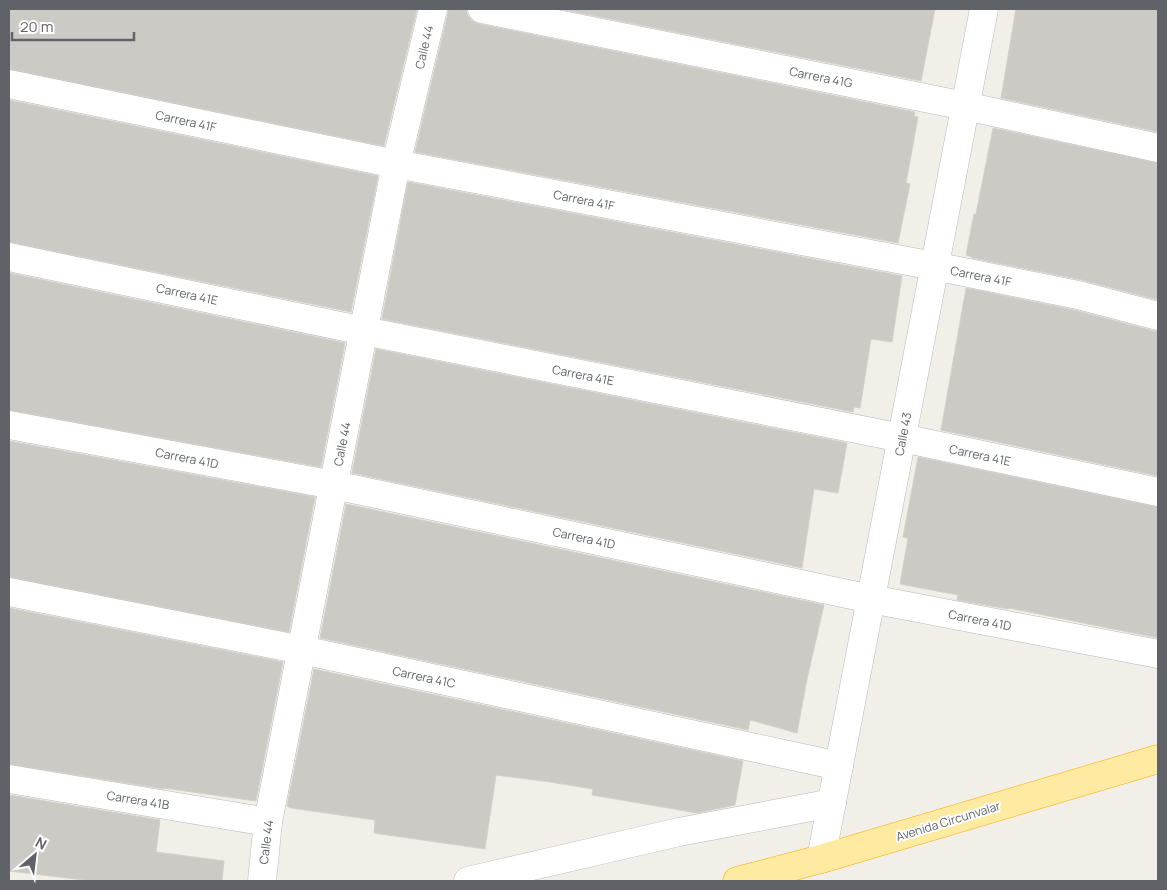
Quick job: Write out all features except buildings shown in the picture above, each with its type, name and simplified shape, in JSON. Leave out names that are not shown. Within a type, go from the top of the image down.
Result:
[{"type":"highway","name":"Avenida Circunvalar","points":[[737,881],[821,859],[1158,759]]},
{"type":"street","name":"Calle 44","points":[[262,881],[268,822],[396,164],[433,9]]},
{"type":"street","name":"Carrera 41G","points":[[482,9],[965,106],[1158,148]]},
{"type":"street","name":"Calle 43","points":[[821,859],[984,9]]},
{"type":"street","name":"Carrera 41F","points":[[9,84],[396,164],[1078,295],[1158,316]]},
{"type":"street","name":"Carrera 41E","points":[[9,257],[364,331],[902,438],[1158,492]]},
{"type":"street","name":"Carrera 41D","points":[[9,424],[334,486],[871,599],[1158,654]]},
{"type":"street","name":"Carrera 41C","points":[[9,592],[302,650],[839,766]]},
{"type":"street","name":"Carrera 41B","points":[[9,779],[268,822]]},
{"type":"street","points":[[468,881],[679,832],[832,803]]}]
